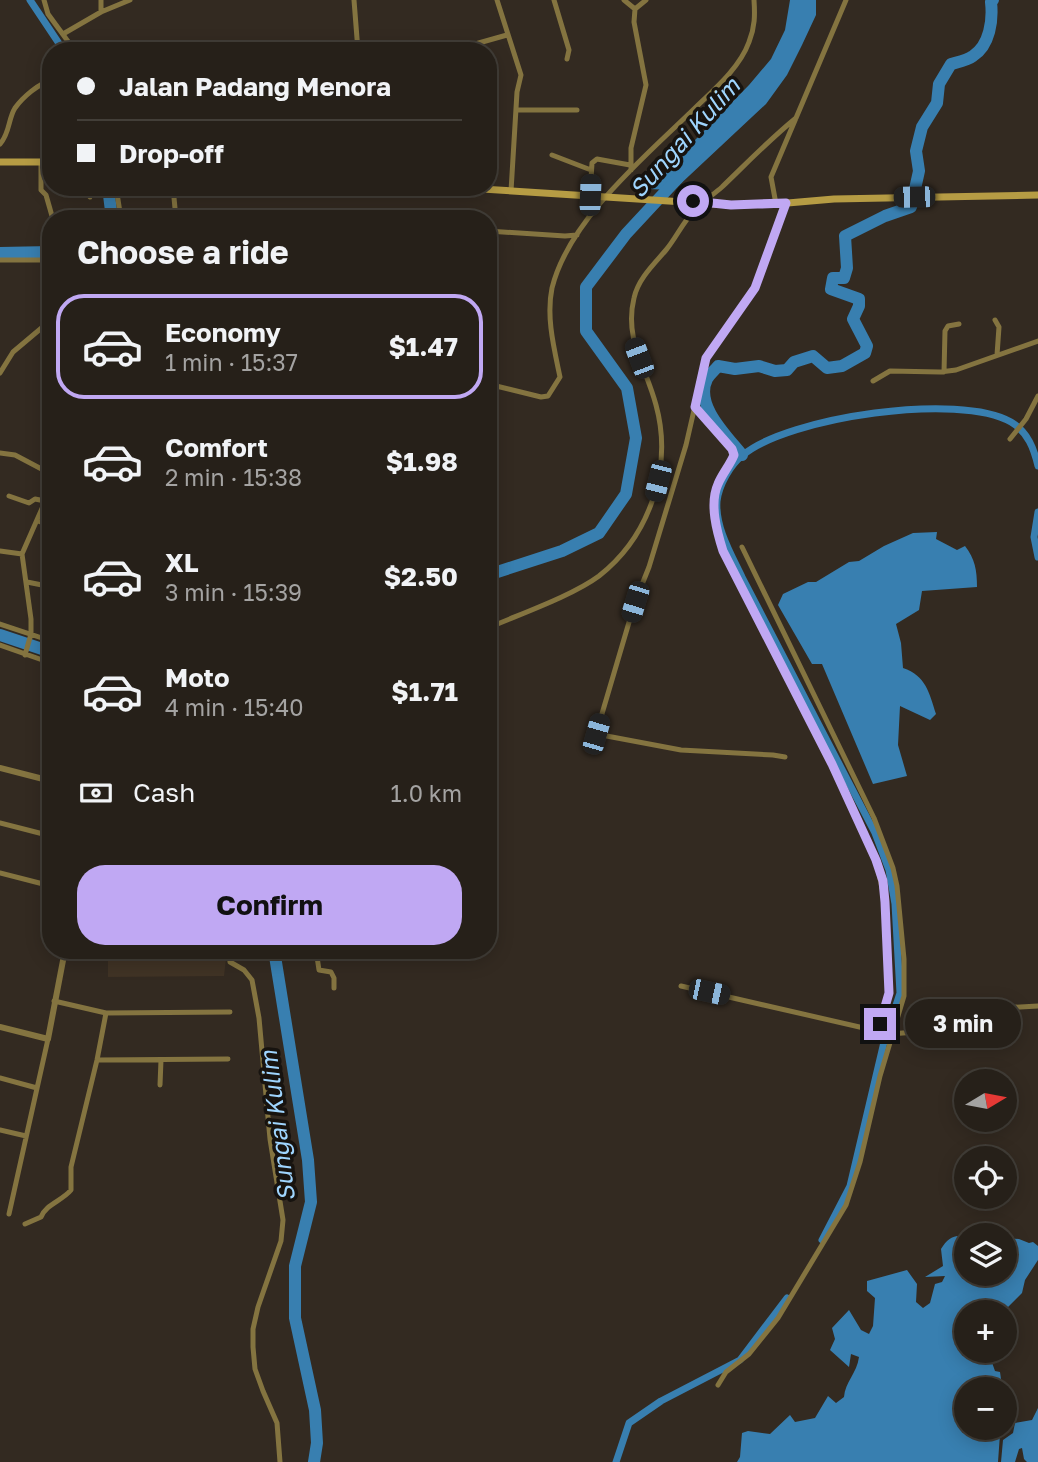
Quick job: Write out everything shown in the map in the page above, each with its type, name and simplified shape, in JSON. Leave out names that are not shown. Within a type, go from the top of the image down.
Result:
[{"type":"main road","points":[[0,162],[41,162]]},
{"type":"main road","points":[[497,190],[731,205],[834,199],[1034,195]]},
{"type":"street","points":[[44,0],[48,14],[69,42]]},
{"type":"street","points":[[101,0],[101,12]]},
{"type":"street","points":[[63,34],[101,12],[130,0]]},
{"type":"street","points":[[354,0],[357,42]]},
{"type":"street","points":[[496,0],[521,75],[511,191]]},
{"type":"street","points":[[554,0],[569,50],[567,59]]},
{"type":"street","points":[[624,0],[635,9]]},
{"type":"street","points":[[631,167],[631,148],[646,85],[634,22],[635,9],[646,0]]},
{"type":"street","points":[[497,386],[541,397],[548,396],[560,377],[552,338],[552,290],[561,260],[605,195],[730,73],[749,44],[756,20],[754,0]]},
{"type":"street","points":[[776,204],[771,177],[846,0]]},
{"type":"street","points":[[483,42],[508,35]]},
{"type":"street","points":[[0,144],[6,137],[15,109],[42,82]]},
{"type":"street","points":[[516,110],[577,110]]},
{"type":"street","points":[[497,624],[574,590],[598,576],[637,534],[654,497],[662,464],[662,443],[656,402],[632,340],[630,316],[634,295],[642,279],[694,211],[796,118]]},
{"type":"street","points":[[552,155],[591,170]]},
{"type":"street","points":[[590,195],[592,163],[597,159],[631,167]]},
{"type":"street","points":[[41,162],[42,191]]},
{"type":"street","points":[[1034,195],[1038,190]]},
{"type":"street","points":[[785,757],[681,750],[596,734],[635,602],[672,492],[706,358],[755,288],[786,203]]},
{"type":"street","points":[[497,232],[577,235]]},
{"type":"street","points":[[0,260],[42,260]]},
{"type":"street","points":[[995,320],[999,327],[998,355]]},
{"type":"street","points":[[944,372],[945,331],[948,326],[959,324]]},
{"type":"street","points":[[0,373],[13,352],[42,328]]},
{"type":"street","points":[[873,381],[890,371],[944,372],[1038,341]]},
{"type":"street","points":[[1010,439],[1026,419],[1038,396]]},
{"type":"street","points":[[695,407],[732,449],[734,455],[715,494],[718,535],[723,551],[832,764],[880,870],[885,902],[889,993],[879,1032]]},
{"type":"street","points":[[0,453],[15,455],[42,469]]},
{"type":"street","points":[[9,496],[29,503],[35,499],[42,500]]},
{"type":"street","points":[[26,653],[31,634],[22,554],[42,510]]},
{"type":"street","points":[[38,521],[42,523]]},
{"type":"street","points":[[718,1385],[726,1372],[749,1354],[778,1318],[846,1205],[891,1034],[904,996],[902,934],[893,868],[874,818],[742,547]]},
{"type":"street","points":[[1,548],[22,554]]},
{"type":"street","points":[[27,582],[42,585]]},
{"type":"street","points":[[0,624],[42,638]]},
{"type":"street","points":[[0,645],[42,659]]},
{"type":"street","points":[[0,768],[42,778]]},
{"type":"street","points":[[0,823],[42,834]]},
{"type":"street","points":[[0,873],[42,884]]},
{"type":"street","points":[[9,1214],[63,959]]},
{"type":"street","points":[[230,959],[230,962],[244,970],[251,980],[256,1002],[270,1139],[283,1220],[281,1241],[255,1318],[253,1347],[255,1368],[276,1423],[281,1462]]},
{"type":"street","points":[[317,959],[319,970],[331,972],[334,988]]},
{"type":"street","points":[[681,986],[891,1034],[916,1032],[936,1026],[963,1010],[1038,1006]]},
{"type":"street","points":[[54,1001],[106,1013],[230,1012]]},
{"type":"street","points":[[25,1224],[41,1217],[44,1210],[68,1195],[71,1190],[70,1175],[106,1013]]},
{"type":"street","points":[[0,1027],[48,1039]]},
{"type":"street","points":[[97,1060],[228,1059]]},
{"type":"street","points":[[160,1060],[160,1085]]},
{"type":"street","points":[[0,1078],[37,1088]]},
{"type":"street","points":[[0,1130],[26,1136]]},
{"type":"shaded area","points":[[108,959],[226,959],[224,976],[108,977]]},
{"type":"water","points":[[790,0],[816,0],[816,15],[787,75],[766,104],[674,190],[647,189],[771,59],[785,30]]},
{"type":"water","points":[[937,532],[936,539],[957,550],[965,546],[975,565],[977,587],[922,591],[919,610],[896,624],[903,668],[922,680],[936,714],[930,720],[900,706],[898,745],[907,776],[873,784],[822,664],[812,664],[778,605],[783,594],[808,582],[816,582],[849,562],[859,561],[913,533]]},
{"type":"water","points":[[953,1237],[954,1286],[1017,1286],[1017,1239],[1033,1242],[1038,1246],[1038,1260],[1025,1280],[1022,1293],[1015,1300],[954,1300],[954,1363],[992,1363],[1001,1377],[954,1377],[954,1440],[1000,1440],[998,1462],[737,1462],[740,1457],[742,1433],[748,1431],[770,1434],[790,1415],[795,1422],[815,1418],[828,1396],[836,1403],[844,1397],[859,1357],[851,1354],[849,1367],[830,1350],[835,1339],[832,1328],[849,1310],[861,1330],[869,1334],[873,1326],[875,1298],[867,1291],[867,1281],[907,1270],[917,1284],[916,1302],[923,1308],[930,1303],[935,1284],[942,1282],[945,1276],[925,1277],[943,1266],[941,1249]]},
{"type":"water","points":[[1038,1408],[1038,1462],[1027,1462],[1022,1448],[1019,1449],[1015,1462],[1001,1462],[1003,1440],[1017,1440],[1017,1423],[1032,1420]]},
{"type":"waterway","points":[[30,0],[58,42]]},
{"type":"waterway","points":[[742,455],[708,409],[704,389],[707,379],[718,366],[735,369],[759,366],[775,371],[787,370],[794,362],[813,356],[827,368],[842,366],[865,353],[867,346],[853,319],[859,299],[831,289],[833,278],[844,278],[847,268],[845,236],[885,216],[911,207],[919,171],[916,151],[922,127],[937,103],[939,84],[951,64],[971,57],[987,39],[993,0]]},
{"type":"waterway","name":"Sungai Kulim","points":[[497,572],[562,551],[599,533],[626,494],[636,438],[627,388],[586,331],[586,287],[626,234],[678,178]]},
{"type":"waterway","points":[[109,196],[111,210]]},
{"type":"waterway","points":[[0,253],[42,252]]},
{"type":"waterway","points":[[822,1240],[850,1186],[884,1042],[900,993],[895,904],[889,870],[875,833],[729,550],[719,521],[718,495],[734,464],[765,441],[834,420],[916,409],[954,409],[987,413],[1011,422],[1029,441],[1038,466]]},
{"type":"waterway","points":[[1038,512],[1034,537],[1038,557]]},
{"type":"waterway","points":[[0,635],[42,649]]},
{"type":"waterway","name":"Sungai Kulim","points":[[275,959],[308,1160],[311,1202],[295,1266],[295,1318],[315,1410],[317,1443],[314,1462]]},
{"type":"waterway","points":[[616,1462],[629,1423],[661,1401],[740,1360],[787,1298]]},
{"type":"route","points":[[693,201],[731,205],[786,203],[755,288],[706,358],[695,407],[732,449],[734,455],[717,486],[714,502],[723,551],[832,764],[880,870],[885,902],[889,993],[880,1024]]}]
